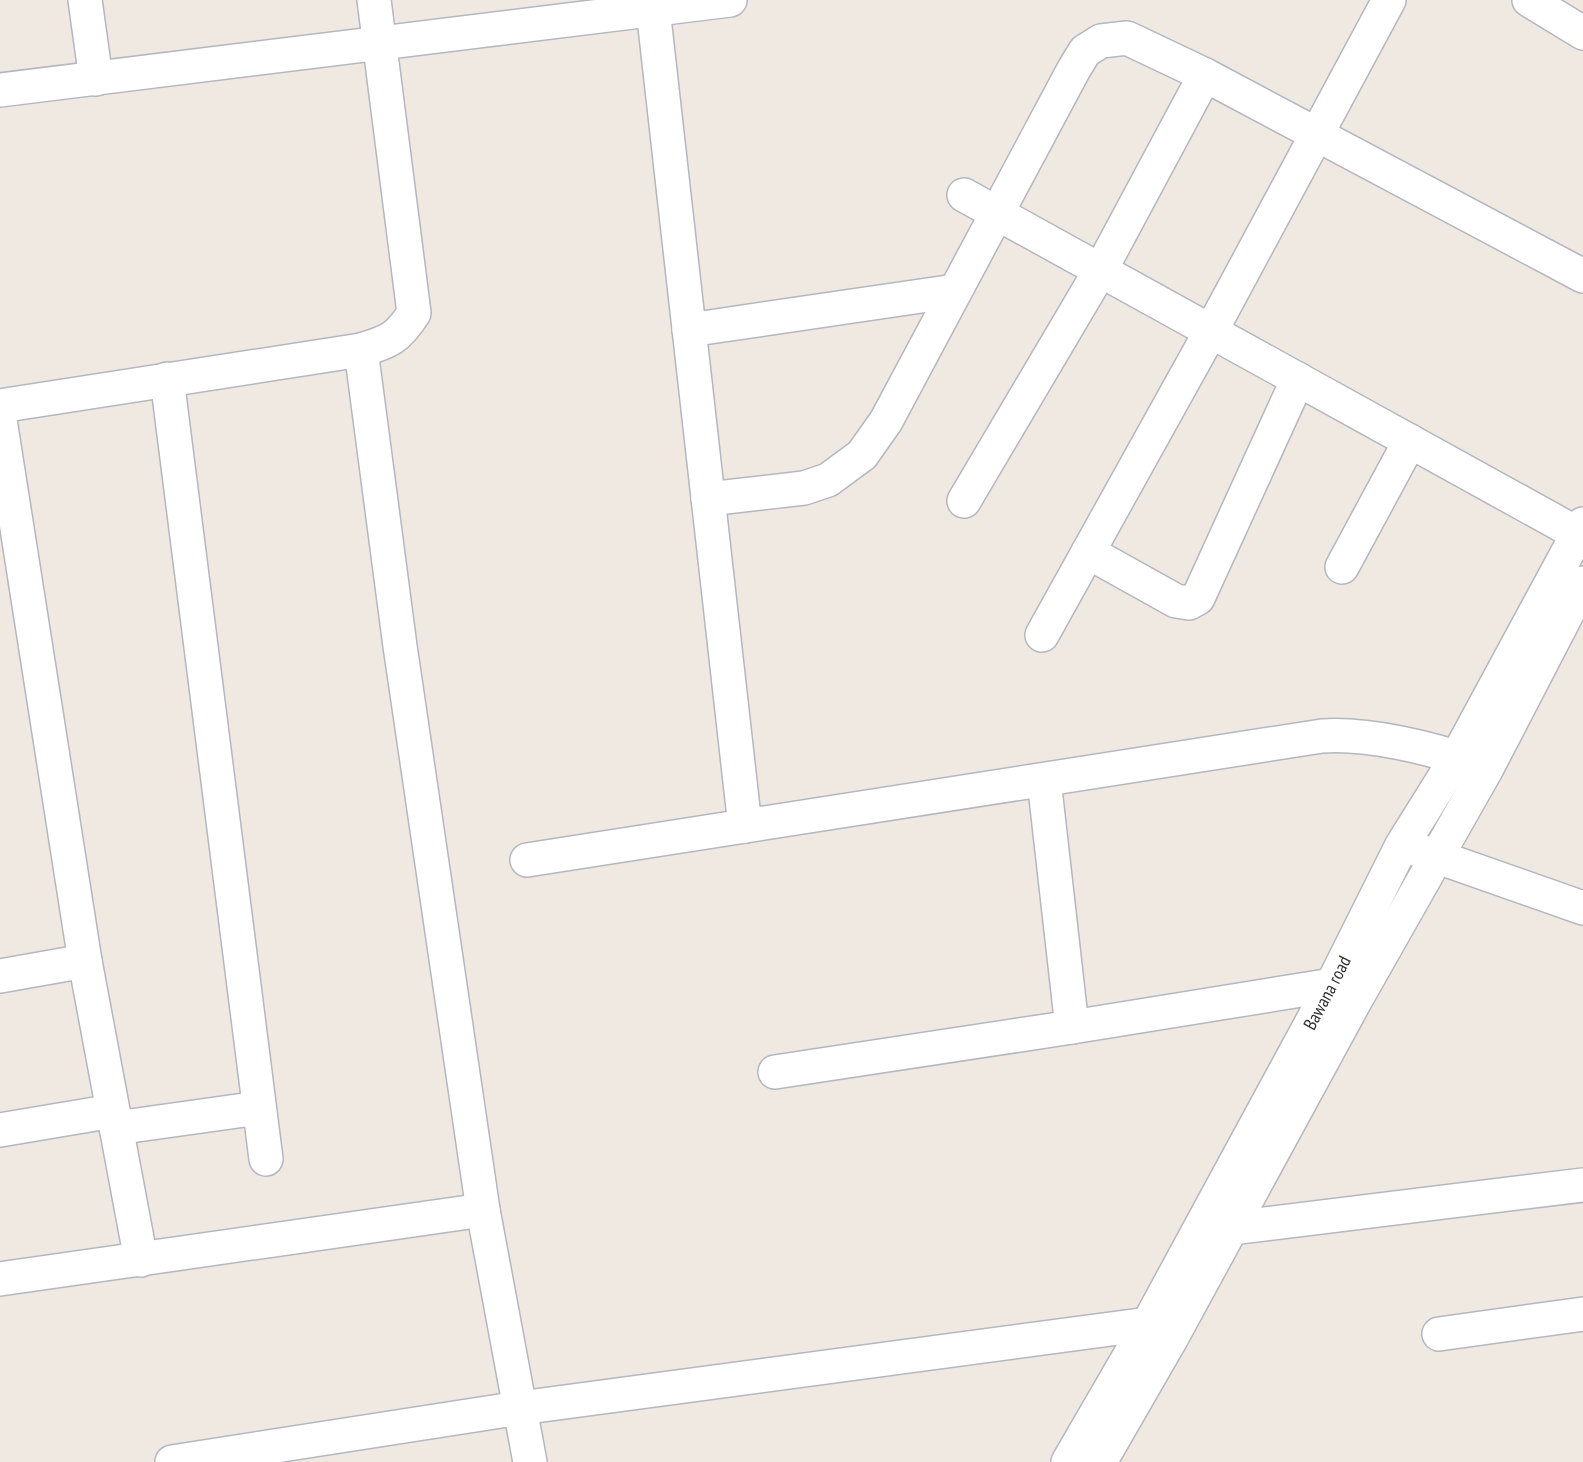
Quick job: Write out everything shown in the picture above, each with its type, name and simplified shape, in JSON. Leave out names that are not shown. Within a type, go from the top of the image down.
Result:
[{"type":"street","points":[[85,0],[96,79]]},
{"type":"street","points":[[0,406],[361,350],[388,342],[405,328],[414,313],[374,0]]},
{"type":"street","points":[[0,90],[380,43],[653,5],[730,0]]},
{"type":"street","points":[[1042,635],[1211,331],[1389,0]]},
{"type":"street","points":[[1529,0],[1583,33]]},
{"type":"street","points":[[653,5],[745,826]]},
{"type":"street","points":[[708,499],[804,488],[828,480],[862,455],[886,421],[1074,69],[1085,51],[1101,40],[1127,38],[1205,75],[1583,276]]},
{"type":"street","points":[[964,501],[1101,271],[1205,75]]},
{"type":"street","points":[[964,195],[1410,441],[1580,529]]},
{"type":"street","points":[[689,330],[955,291]]},
{"type":"street","points":[[361,350],[404,669],[483,1210],[530,1462]]},
{"type":"street","points":[[167,379],[266,1159]]},
{"type":"street","points":[[1088,552],[1176,601],[1189,603],[1198,598],[1298,379]]},
{"type":"street","points":[[0,420],[85,961],[141,1260]]},
{"type":"street","points":[[1342,567],[1410,441]]},
{"type":"street","name":"Bawana road","points":[[1100,1462],[1172,1337],[1436,856],[1472,762],[1580,529]]},
{"type":"street","name":"Bawana road","points":[[1068,1462],[1148,1324],[1332,985],[1402,845],[1472,762],[1583,583]]},
{"type":"street","points":[[527,860],[1322,736],[1347,735],[1372,738],[1472,762]]},
{"type":"street","points":[[1044,780],[1072,1027]]},
{"type":"street","points":[[1402,845],[1583,908]]},
{"type":"street","points":[[0,976],[85,961]]},
{"type":"street","points":[[775,1072],[1332,985]]},
{"type":"street","points":[[0,1130],[259,1108]]},
{"type":"street","points":[[1198,1230],[1230,1229],[1583,1185]]},
{"type":"street","points":[[0,1279],[483,1210]]},
{"type":"street","points":[[1439,1334],[1583,1314]]},
{"type":"street","points":[[172,1462],[520,1408],[1148,1324]]}]
